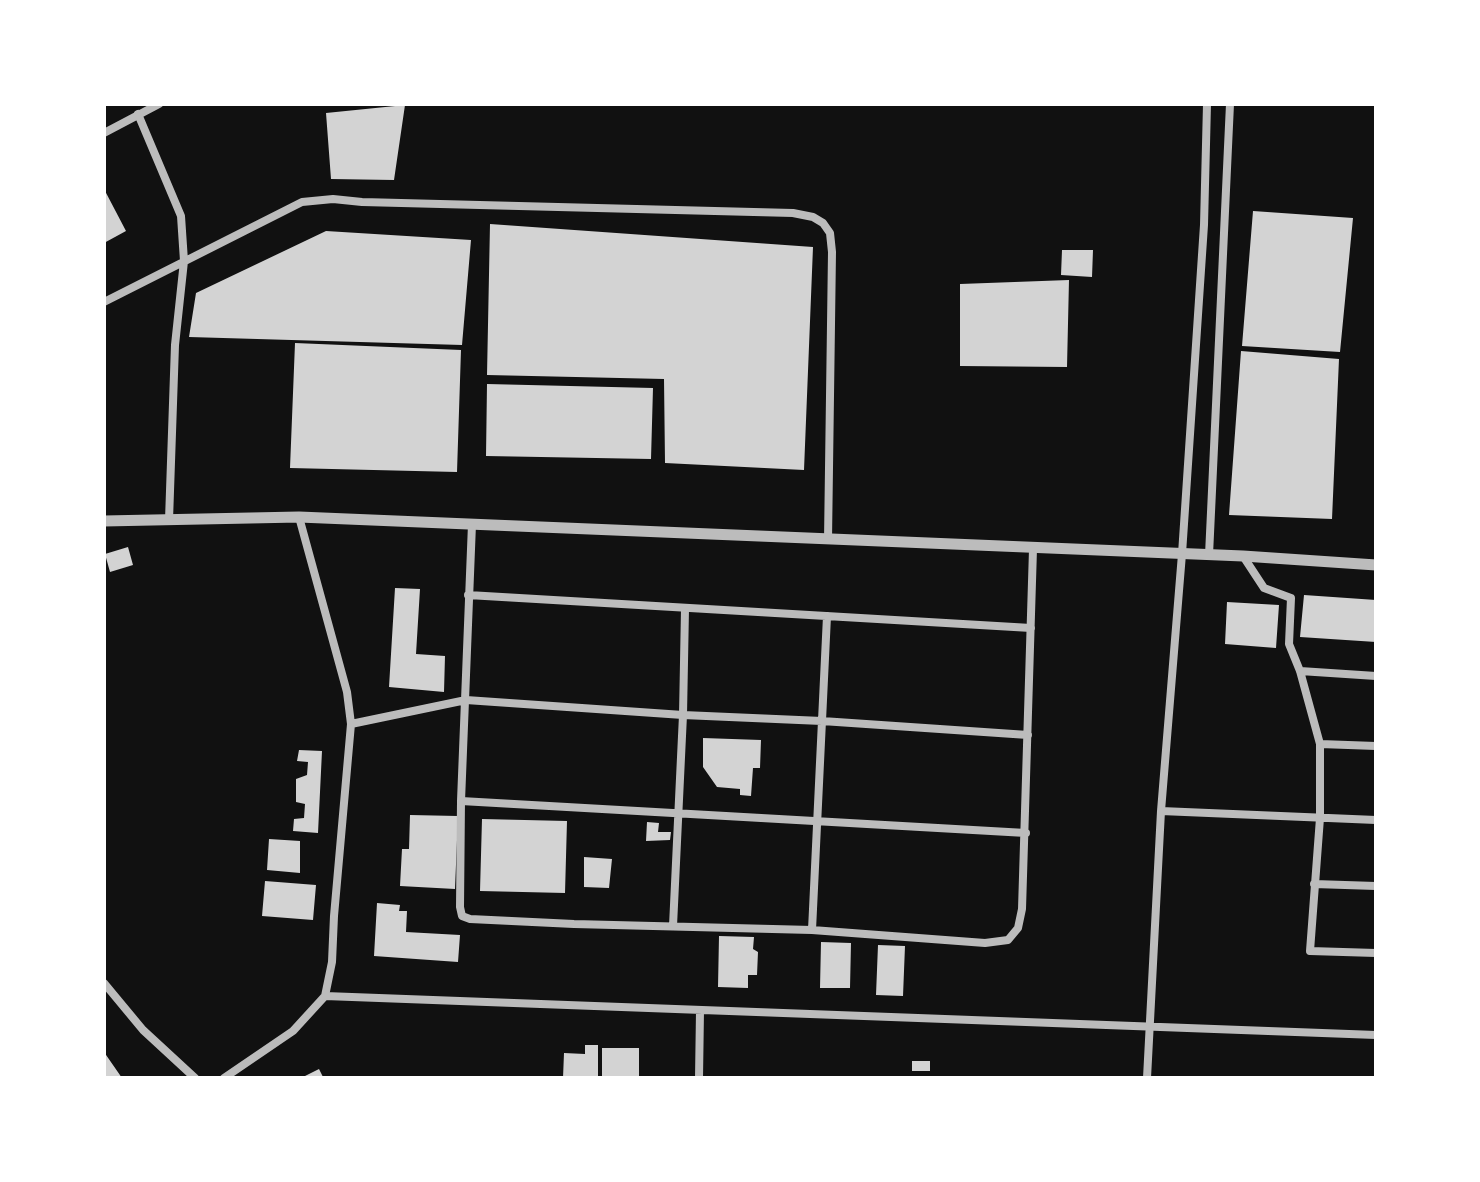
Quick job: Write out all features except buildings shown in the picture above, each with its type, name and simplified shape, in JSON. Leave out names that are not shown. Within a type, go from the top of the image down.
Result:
[{"type":"street","points":[[104,133],[159,104]]},
{"type":"street","points":[[1147,1078],[1161,811],[1204,225],[1207,104]]},
{"type":"street","points":[[1209,555],[1230,104]]},
{"type":"street","points":[[138,114],[181,216],[184,261],[175,345],[169,520]]},
{"type":"street","points":[[104,302],[302,202],[333,199],[793,213],[813,217],[823,223],[830,233],[832,252],[828,540]]},
{"type":"street","points":[[224,1078],[293,1031],[325,996],[332,962],[351,724],[347,692],[299,517]]},
{"type":"street","points":[[104,521],[299,517],[1243,556],[1376,565]]},
{"type":"street","points":[[472,524],[461,801],[462,916],[470,919],[574,924],[812,930],[985,943],[1008,940],[1018,928],[1022,909],[1033,549]]},
{"type":"street","points":[[1243,556],[1264,588],[1291,598],[1289,644],[1300,671],[1320,744],[1320,818],[1310,951],[1376,953]]},
{"type":"street","points":[[468,595],[1031,628]]},
{"type":"street","points":[[673,926],[685,609]]},
{"type":"street","points":[[812,930],[827,616]]},
{"type":"street","points":[[1300,671],[1376,676]]},
{"type":"street","points":[[351,724],[466,700],[1028,735]]},
{"type":"street","points":[[1320,744],[1376,746]]},
{"type":"street","points":[[461,801],[1026,833]]},
{"type":"street","points":[[1161,811],[1376,820]]},
{"type":"street","points":[[1314,884],[1376,886]]},
{"type":"street","points":[[104,983],[143,1030],[195,1078]]},
{"type":"street","points":[[325,996],[1376,1035]]},
{"type":"street","points":[[699,1078],[700,1011]]}]
